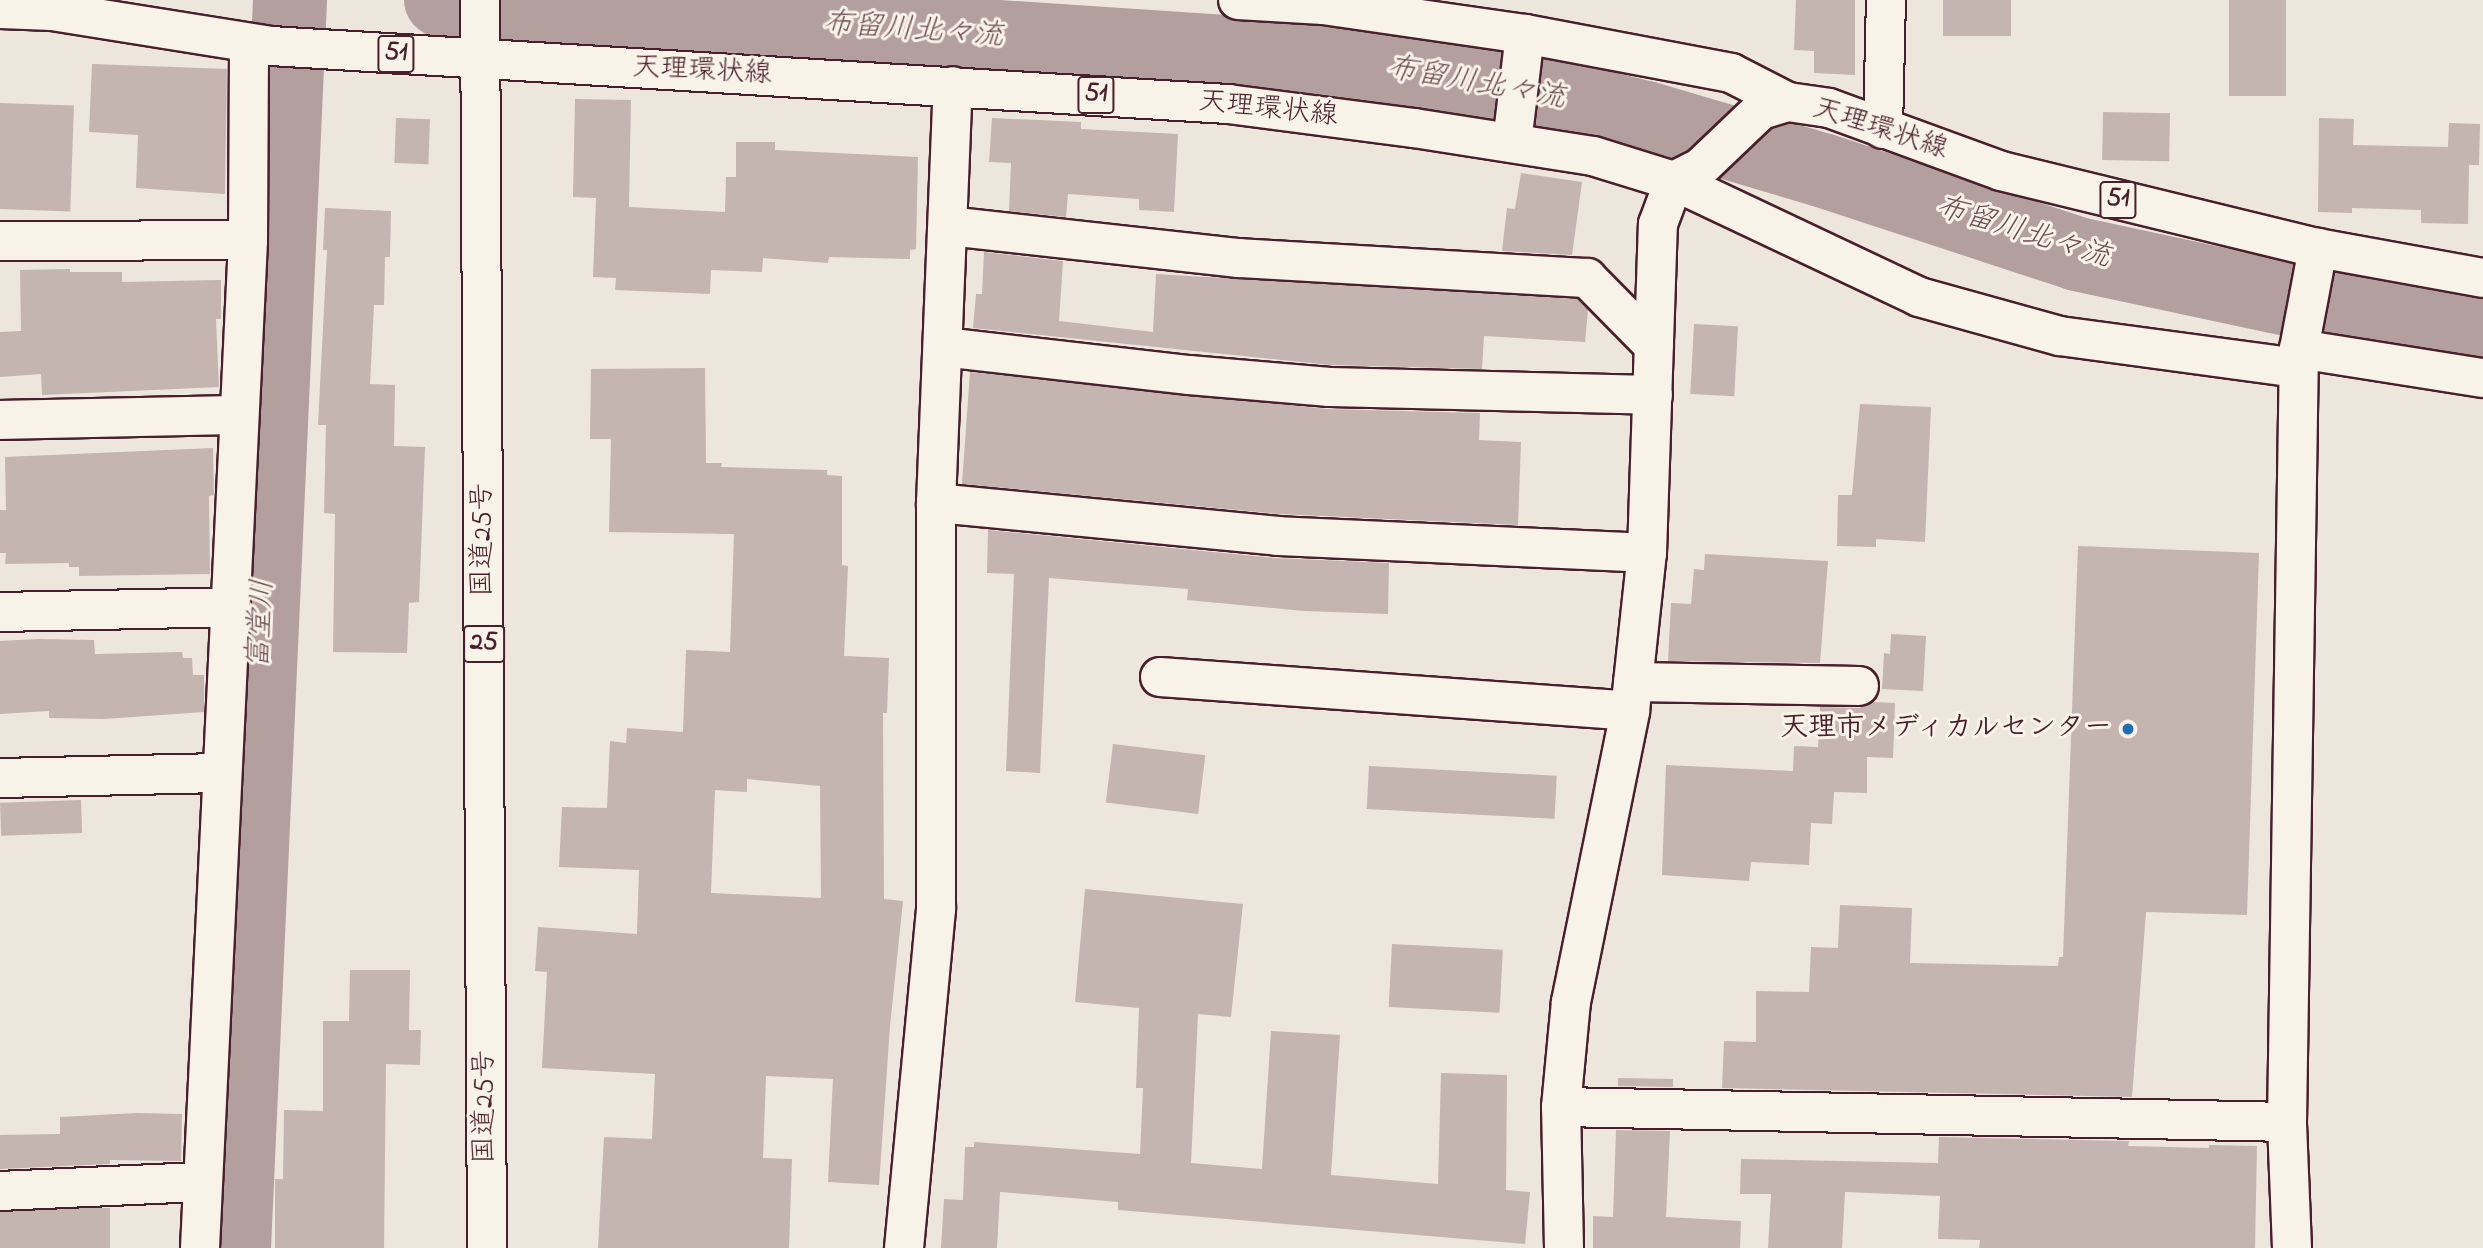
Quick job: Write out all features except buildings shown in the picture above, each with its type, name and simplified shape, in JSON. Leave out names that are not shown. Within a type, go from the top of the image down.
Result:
[{"type":"main road","name":"国道25号","points":[[480,0],[487,1248]]},
{"type":"main road","name":"天理環状線","points":[[1238,0],[1323,3],[1525,34],[1731,73],[1775,106],[1829,108],[2001,171],[2318,248],[2483,278]]},
{"type":"main road","points":[[1883,129],[1886,0]]},
{"type":"main road","name":"天理環状線","points":[[0,9],[52,11],[260,45],[481,50],[1228,104],[1512,143],[1687,174],[1919,298],[2060,336],[2483,378]]},
{"type":"main road","points":[[1512,143],[1525,34]]},
{"type":"main road","points":[[200,1248],[239,415],[260,45]]},
{"type":"main road","points":[[904,1248],[936,909],[936,503],[953,86]]},
{"type":"main road","points":[[1564,1248],[1561,1107],[1571,1002],[1631,696],[1647,554],[1658,224],[1687,174],[1775,106]]},
{"type":"main road","points":[[948,226],[1238,258],[1587,278],[1654,346]]},
{"type":"main road","points":[[0,241],[248,240]]},
{"type":"main road","points":[[2292,1248],[2287,1122],[2299,358],[2318,248]]},
{"type":"main road","points":[[943,347],[1176,374],[1329,387],[1653,395]]},
{"type":"main road","points":[[0,420],[239,415]]},
{"type":"main road","points":[[936,503],[1277,536],[1647,554]]},
{"type":"main road","points":[[0,612],[230,607]]},
{"type":"main road","points":[[1160,677],[1631,696],[1859,686]]},
{"type":"main road","points":[[0,778],[222,773]]},
{"type":"main road","points":[[1561,1107],[2287,1122]]},
{"type":"main road","points":[[0,1191],[201,1182]]},
{"type":"waterway","name":"富堂川","points":[[234,1248],[290,0]]},
{"type":"waterway","name":"布留川北々流","points":[[441,0],[1329,59],[1548,94],[1646,118],[1822,170],[2077,254],[2356,314],[2483,337]]},
{"type":"place","name":"天理市メディカルセンター","points":[[2128,729]]}]
